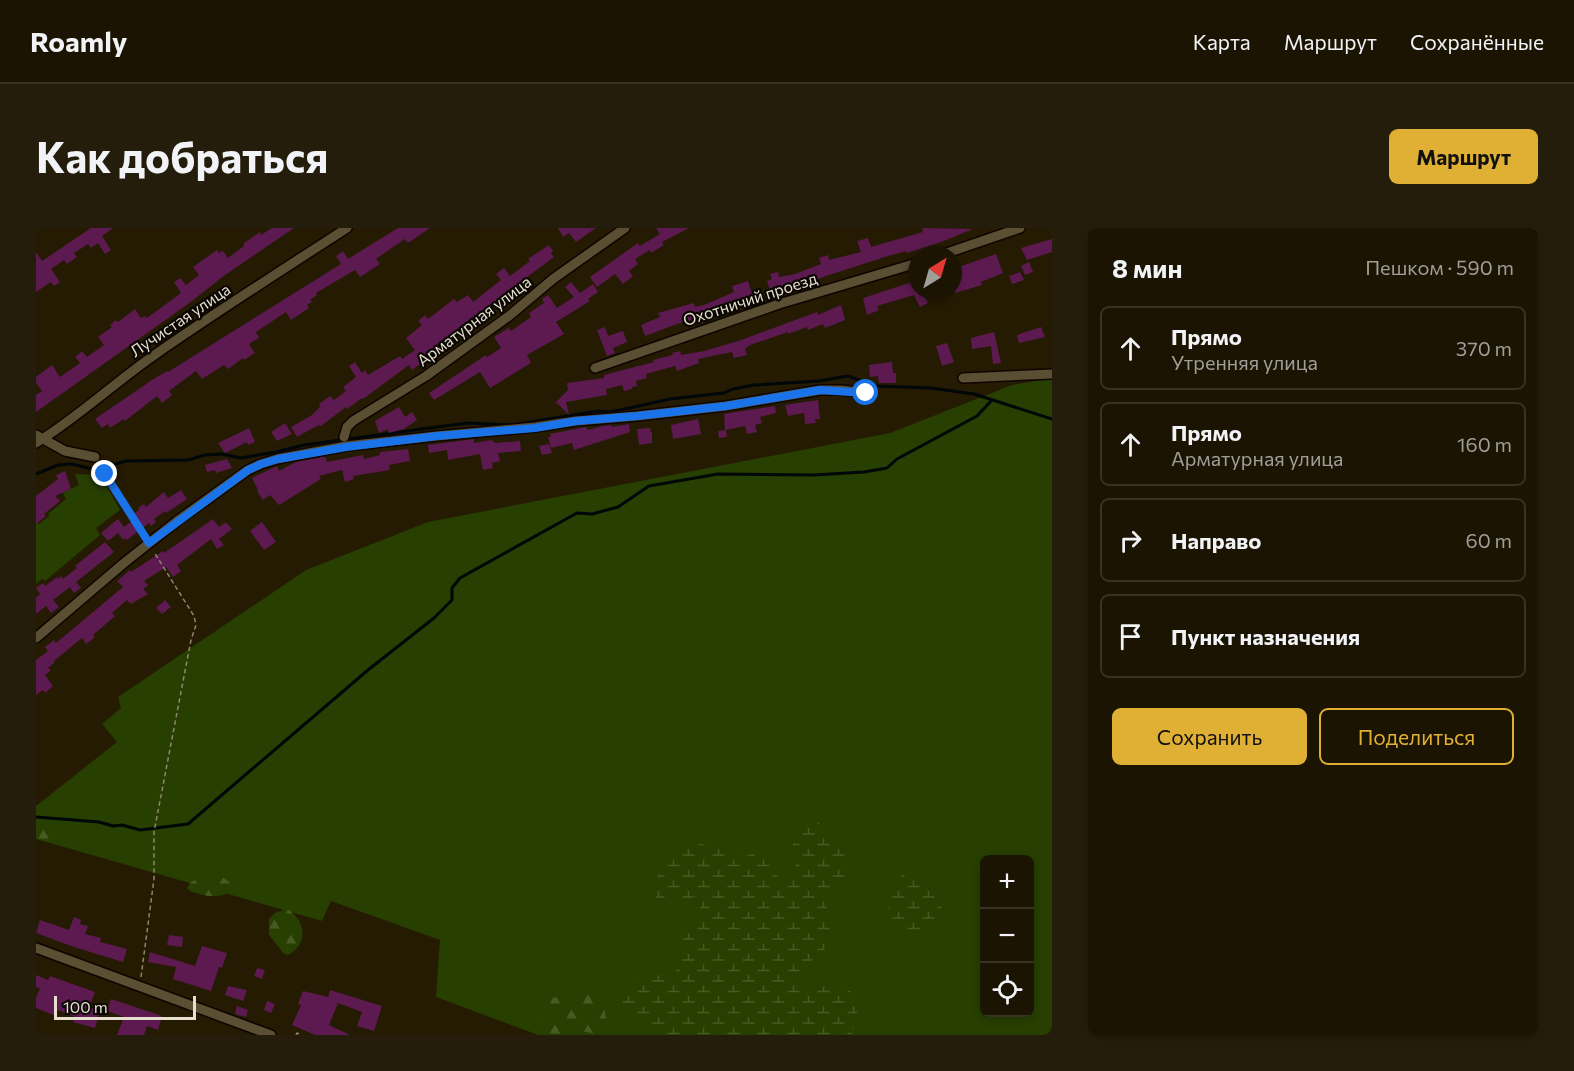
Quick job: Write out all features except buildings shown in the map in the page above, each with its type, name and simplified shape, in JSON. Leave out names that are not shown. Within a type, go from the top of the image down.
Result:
[{"type":"street","name":"Лучистая улица","points":[[38,439],[67,423],[151,357],[347,228]]},
{"type":"street","name":"Арматурная улица","points":[[345,442],[347,427],[353,421],[426,376],[625,228]]},
{"type":"street","points":[[962,248],[1020,228]]},
{"type":"street","name":"Охотничий проезд","points":[[594,368],[779,304],[908,266]]},
{"type":"street","points":[[963,378],[1052,374]]},
{"type":"street","points":[[36,638],[149,543],[248,470],[261,464],[345,442],[535,428],[576,421],[726,406],[820,390],[866,393]]},
{"type":"street","points":[[38,439],[65,451],[97,460]]},
{"type":"street","points":[[36,948],[271,1035]]},
{"type":"path","points":[[97,460],[194,616],[196,625],[191,640],[155,824],[153,879],[139,987]]},
{"type":"path","points":[[296,1035],[297,1033],[302,1035]]},
{"type":"green space","points":[[1052,378],[1052,1035],[538,1035],[436,997],[440,940],[331,901],[322,921],[36,839],[36,806],[117,742],[102,724],[121,708],[118,697],[306,570],[428,522],[890,433],[1012,385]]},
{"type":"green space","points":[[75,474],[100,475],[120,510],[96,528],[100,535],[45,581],[42,579],[36,584],[36,521],[39,524],[49,516],[48,514],[66,499],[63,493],[79,485]]},
{"type":"green space","points":[[36,820],[47,821],[56,826],[58,834],[48,840],[36,839]]},
{"type":"green space","points":[[817,821],[841,845],[849,861],[844,882],[822,896],[832,921],[828,946],[798,973],[799,982],[814,989],[839,982],[847,988],[856,999],[857,1005],[852,1035],[669,1035],[635,1018],[622,1001],[634,981],[676,971],[683,939],[702,912],[696,897],[662,902],[656,897],[655,881],[671,852],[701,844],[745,856],[762,851],[770,856],[779,880],[787,882],[796,869],[793,845],[801,825]]},
{"type":"green space","points":[[910,872],[925,881],[942,904],[937,919],[917,937],[901,936],[889,916],[888,893],[903,874]]},
{"type":"green space","points":[[203,876],[224,878],[233,885],[230,892],[220,896],[210,896],[190,891],[187,888],[191,882]]},
{"type":"green space","points":[[287,909],[298,919],[302,932],[299,945],[288,955],[284,954],[269,935],[269,919],[275,913]]},
{"type":"green space","points":[[576,989],[587,990],[603,999],[606,1018],[613,1028],[607,1035],[574,1029],[569,1035],[548,1035],[542,1026],[545,1004],[548,1000]]},
{"type":"waterway","points":[[518,424],[598,411],[611,412],[670,399],[724,393],[754,385],[819,381],[848,376],[876,386],[931,388],[974,394],[1052,419]]},
{"type":"waterway","points":[[36,817],[99,822],[140,830],[188,824],[368,670],[434,618],[452,600],[452,588],[460,578],[577,513],[592,514],[618,507],[649,486],[718,474],[814,475],[887,468],[897,459],[977,416],[992,400]]},
{"type":"waterway","points":[[36,474],[58,465],[72,464],[96,470],[126,461],[188,460],[205,455],[222,454],[241,458],[304,445],[467,423],[512,425]]},
{"type":"route","points":[[105,474],[149,543],[248,470],[278,459],[346,447],[437,436],[535,428],[576,421],[726,406],[820,390],[866,393]]}]
